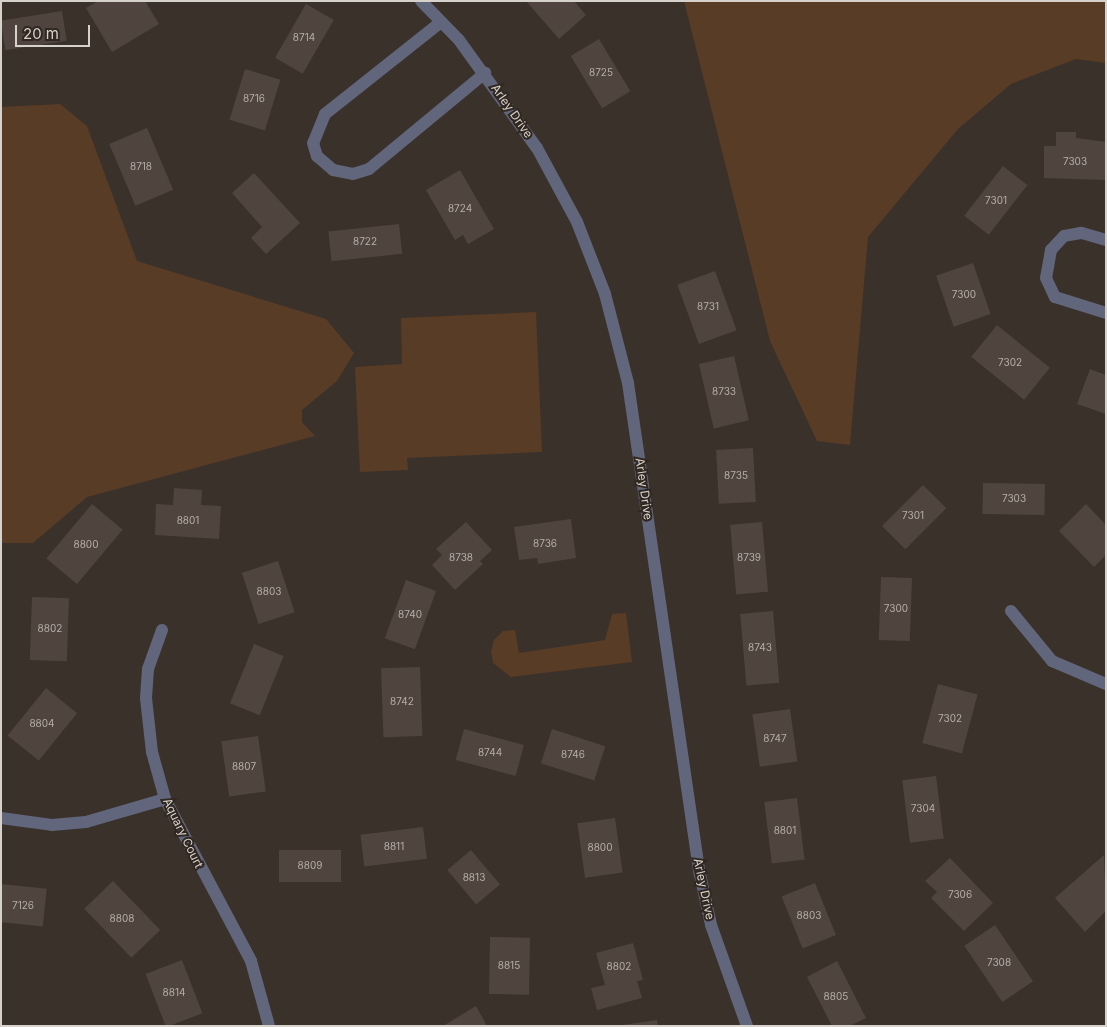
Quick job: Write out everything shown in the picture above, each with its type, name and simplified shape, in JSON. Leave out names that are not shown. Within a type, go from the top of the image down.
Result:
[{"type":"street","name":"Arley Drive","points":[[421,1],[485,73],[541,156],[577,222],[605,294],[628,383],[700,874],[711,925],[747,1026]]},
{"type":"street","points":[[440,22],[325,114],[313,143],[317,156],[333,170],[353,174],[369,169],[485,73]]},
{"type":"street","points":[[1106,240],[1081,233],[1064,236],[1051,250],[1046,278],[1055,297],[1106,314]]},
{"type":"street","points":[[1011,611],[1052,661],[1106,684]]},
{"type":"street","name":"Aquary Court","points":[[162,630],[148,669],[146,698],[152,752],[165,799],[251,961],[269,1026]]},
{"type":"street","points":[[1,818],[52,825],[86,822],[165,799]]},
{"type":"shaded area","points":[[684,1],[1106,1],[1106,63],[1076,59],[1011,84],[958,129],[868,237],[850,445],[817,441],[770,341]]},
{"type":"shaded area","points":[[60,104],[87,126],[137,261],[326,319],[354,353],[337,381],[302,410],[302,422],[315,436],[87,497],[33,543],[1,543],[1,107]]},
{"type":"shaded area","points":[[536,312],[542,452],[407,458],[408,470],[360,472],[355,367],[402,364],[401,318]]},
{"type":"shaded area","points":[[626,613],[632,662],[511,677],[493,663],[491,652],[494,640],[503,631],[515,630],[519,653],[605,640],[612,614]]},
{"type":"building","points":[[98,1],[145,1],[159,24],[112,52],[86,8]]},
{"type":"building","points":[[526,1],[574,1],[586,15],[559,39]]},
{"type":"building","points":[[306,4],[334,20],[303,74],[275,58]]},
{"type":"building","points":[[62,11],[67,41],[5,50],[1,21]]},
{"type":"building","points":[[599,39],[630,91],[602,108],[571,56]]},
{"type":"building","points":[[245,69],[280,80],[265,131],[230,120]]},
{"type":"building","points":[[147,128],[173,190],[135,206],[109,144]]},
{"type":"building","points":[[1056,132],[1076,132],[1076,138],[1106,142],[1106,180],[1044,178],[1044,146],[1056,146]]},
{"type":"building","points":[[1003,166],[1027,185],[989,235],[964,216]]},
{"type":"building","points":[[460,170],[494,229],[468,244],[463,235],[455,240],[426,190]]},
{"type":"building","points":[[254,173],[300,223],[266,254],[251,238],[262,227],[232,193]]},
{"type":"building","points":[[399,224],[402,254],[332,261],[328,231]]},
{"type":"building","points":[[973,263],[991,314],[954,327],[936,276]]},
{"type":"building","points":[[715,271],[737,330],[699,344],[677,285]]},
{"type":"building","points":[[997,325],[1050,368],[1024,400],[971,357]]},
{"type":"building","points":[[734,356],[749,420],[714,428],[699,364]]},
{"type":"building","points":[[1090,369],[1106,375],[1106,414],[1077,404]]},
{"type":"building","points":[[753,448],[756,502],[719,504],[716,450]]},
{"type":"building","points":[[983,483],[1045,484],[1044,515],[982,514]]},
{"type":"building","points":[[923,485],[946,508],[905,549],[882,526]]},
{"type":"building","points":[[174,488],[202,490],[201,505],[221,506],[219,539],[155,535],[156,504],[173,505]]},
{"type":"building","points":[[92,504],[123,530],[77,584],[46,558]]},
{"type":"building","points":[[1086,504],[1106,525],[1106,555],[1094,567],[1059,531]]},
{"type":"building","points":[[571,519],[576,558],[538,564],[537,558],[519,560],[514,527]]},
{"type":"building","points":[[466,522],[492,550],[480,561],[483,564],[455,590],[432,565],[442,555],[436,549]]},
{"type":"building","points":[[762,522],[768,592],[736,595],[730,525]]},
{"type":"building","points":[[278,561],[295,612],[259,624],[242,573]]},
{"type":"building","points":[[881,577],[912,578],[910,641],[879,640]]},
{"type":"building","points":[[406,580],[436,591],[415,649],[385,638]]},
{"type":"building","points":[[32,597],[69,598],[67,661],[30,660]]},
{"type":"building","points":[[773,611],[779,683],[746,686],[740,614]]},
{"type":"building","points":[[254,644],[284,656],[260,715],[230,703]]},
{"type":"building","points":[[420,667],[422,736],[383,737],[381,668]]},
{"type":"building","points":[[938,684],[978,695],[962,754],[922,743]]},
{"type":"building","points":[[46,688],[77,713],[39,761],[8,735]]},
{"type":"building","points":[[790,709],[797,761],[760,767],[752,714]]},
{"type":"building","points":[[464,729],[524,745],[516,776],[456,760]]},
{"type":"building","points":[[552,729],[605,746],[594,781],[541,763]]},
{"type":"building","points":[[258,736],[266,791],[229,797],[221,741]]},
{"type":"building","points":[[936,776],[944,839],[910,843],[902,780]]},
{"type":"building","points":[[797,798],[805,860],[772,864],[764,802]]},
{"type":"building","points":[[615,818],[623,872],[585,878],[577,823]]},
{"type":"building","points":[[423,827],[427,859],[364,866],[360,835]]},
{"type":"building","points":[[279,850],[341,850],[341,882],[279,882]]},
{"type":"building","points":[[471,850],[500,884],[476,904],[447,870]]},
{"type":"building","points":[[1104,855],[1106,911],[1085,932],[1055,898]]},
{"type":"building","points":[[950,858],[993,903],[964,931],[931,898],[937,892],[925,881]]},
{"type":"building","points":[[113,881],[160,930],[131,958],[84,909]]},
{"type":"building","points":[[815,883],[836,935],[803,948],[782,896]]},
{"type":"building","points":[[1,884],[47,889],[43,927],[1,922]]},
{"type":"building","points":[[995,925],[1033,981],[1002,1002],[964,946]]},
{"type":"building","points":[[490,937],[530,938],[529,995],[489,994]]},
{"type":"building","points":[[633,943],[643,980],[637,981],[642,998],[597,1010],[591,988],[605,985],[596,953]]},
{"type":"building","points":[[182,960],[202,1013],[166,1026],[146,974]]},
{"type":"building","points":[[837,961],[866,1018],[850,1026],[832,1026],[807,977]]},
{"type":"building","points":[[476,1006],[487,1026],[443,1026]]},
{"type":"building","points":[[657,1020],[658,1026],[622,1026],[622,1025]]}]
